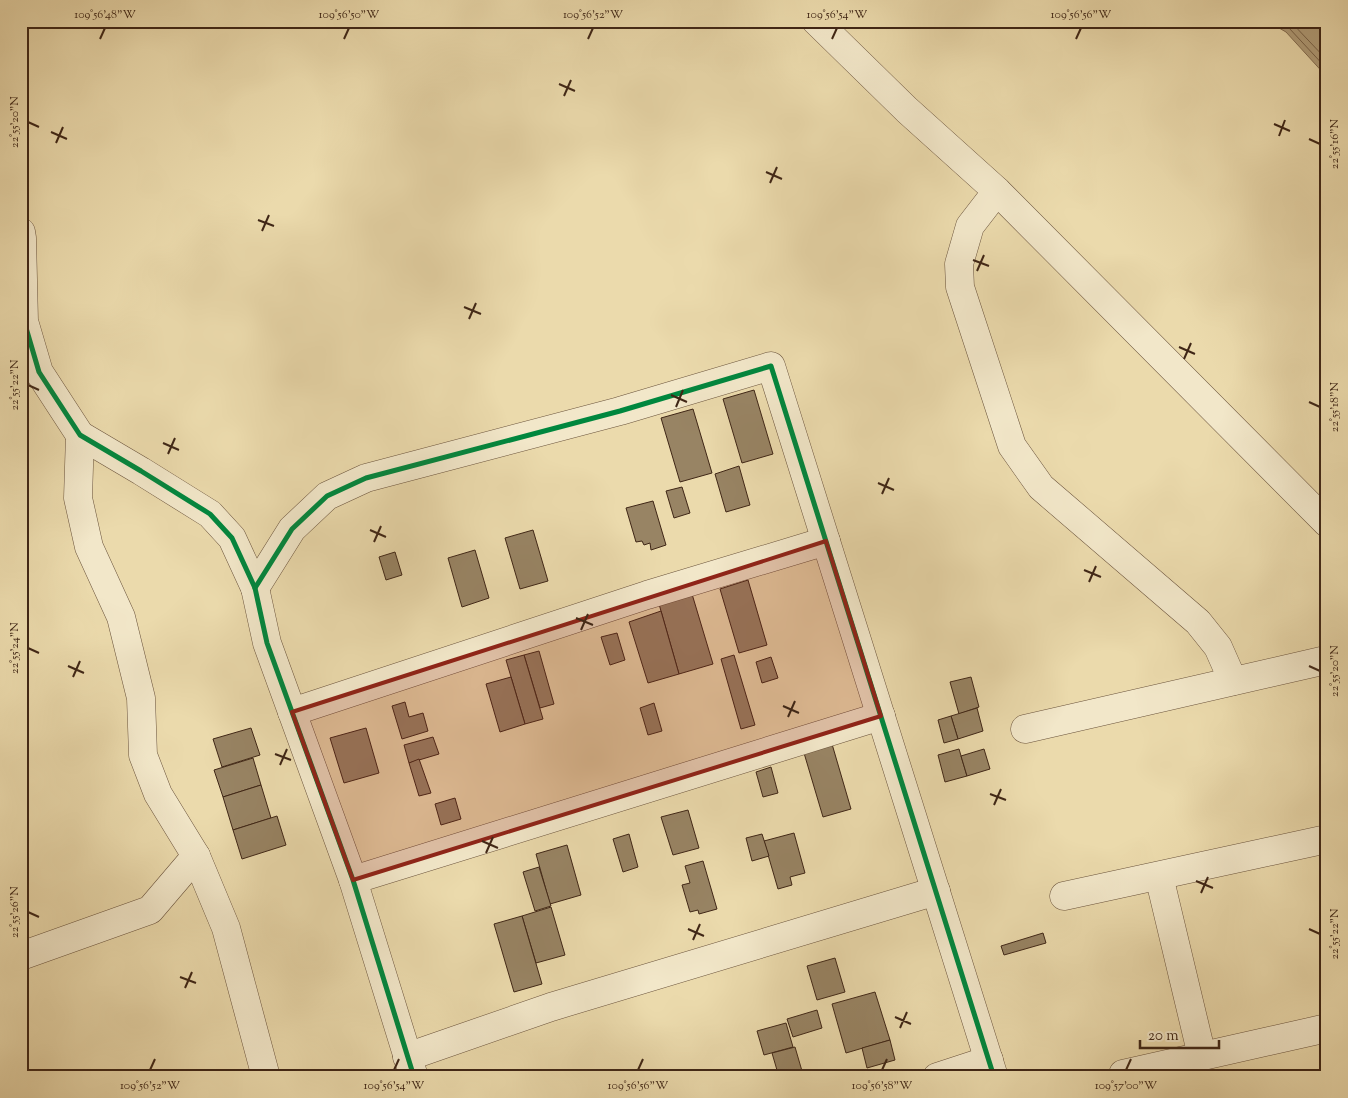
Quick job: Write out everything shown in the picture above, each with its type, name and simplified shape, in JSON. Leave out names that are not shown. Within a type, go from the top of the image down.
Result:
[{"type":"street","points":[[816,21],[907,110],[998,191],[1327,523]]},
{"type":"street","points":[[998,191],[970,226],[959,264],[960,287],[1012,446],[1041,487],[1198,622],[1218,647],[1233,681]]},
{"type":"street","points":[[21,232],[24,321],[39,372],[80,435],[141,470],[210,514],[232,538],[255,588],[267,643],[353,880],[410,1067],[551,1008],[936,891]]},
{"type":"street","points":[[255,588],[292,530],[328,496],[366,478],[620,411],[770,366],[992,1068],[937,1077]]},
{"type":"street","points":[[80,435],[78,498],[89,547],[121,617],[141,698],[143,755],[158,794],[196,856],[226,928],[266,1077]]},
{"type":"street","points":[[292,712],[647,595],[826,541]]},
{"type":"street","points":[[1025,729],[1326,660]]},
{"type":"street","points":[[353,880],[881,716]]},
{"type":"street","points":[[1064,896],[1327,838]]},
{"type":"street","points":[[21,956],[150,910],[196,856]]},
{"type":"street","points":[[1159,876],[1202,1056]]},
{"type":"street","points":[[1123,1074],[1327,1028]]},
{"type":"highlighted area","points":[[826,541],[881,716],[353,880],[292,712]]},
{"type":"water","points":[[1267,21],[1327,21],[1327,77],[1286,32]]},
{"type":"building","points":[[754,390],[773,454],[742,463],[723,399]]},
{"type":"building","points":[[693,409],[712,473],[680,482],[661,418]]},
{"type":"building","points":[[739,466],[750,505],[726,512],[715,474]]},
{"type":"building","points":[[682,487],[690,513],[674,518],[666,491]]},
{"type":"building","points":[[653,501],[666,545],[651,550],[650,543],[644,545],[642,541],[636,542],[626,508]]},
{"type":"building","points":[[533,530],[548,581],[520,589],[505,538]]},
{"type":"building","points":[[475,550],[489,598],[462,607],[448,558]]},
{"type":"building","points":[[395,552],[402,575],[386,580],[379,557]]},
{"type":"building","points":[[748,580],[767,645],[739,653],[720,589]]},
{"type":"building","points":[[692,594],[713,664],[679,674],[659,604]]},
{"type":"building","points":[[661,611],[679,674],[648,683],[629,622]]},
{"type":"building","points":[[617,633],[625,660],[610,665],[601,637]]},
{"type":"building","points":[[539,651],[554,704],[540,708],[524,655]]},
{"type":"building","points":[[524,655],[543,719],[525,724],[506,660]]},
{"type":"building","points":[[734,655],[755,725],[741,729],[721,659]]},
{"type":"building","points":[[771,657],[778,678],[762,683],[756,662]]},
{"type":"building","points":[[511,677],[525,724],[500,732],[486,684]]},
{"type":"building","points":[[971,677],[979,707],[959,714],[950,682]]},
{"type":"building","points":[[405,702],[409,717],[423,713],[428,731],[402,739],[392,706]]},
{"type":"building","points":[[654,703],[662,731],[648,735],[640,708]]},
{"type":"building","points":[[977,708],[983,731],[958,739],[951,716]]},
{"type":"building","points":[[951,716],[958,739],[944,743],[938,720]]},
{"type":"building","points":[[251,728],[260,755],[222,767],[213,739]]},
{"type":"building","points":[[366,728],[379,773],[344,783],[330,738]]},
{"type":"building","points":[[433,737],[439,754],[409,763],[404,745]]},
{"type":"building","points":[[832,744],[851,809],[823,817],[804,753]]},
{"type":"building","points":[[959,749],[967,776],[945,782],[938,755]]},
{"type":"building","points":[[984,749],[990,769],[967,776],[961,756]]},
{"type":"building","points":[[253,758],[261,785],[223,797],[214,770]]},
{"type":"building","points":[[419,759],[431,793],[419,796],[409,763]]},
{"type":"building","points":[[771,767],[778,793],[763,797],[756,772]]},
{"type":"building","points":[[261,785],[271,818],[233,830],[223,797]]},
{"type":"building","points":[[455,798],[461,819],[441,825],[435,804]]},
{"type":"building","points":[[688,810],[699,848],[673,855],[661,817]]},
{"type":"building","points":[[277,816],[286,845],[242,859],[233,830]]},
{"type":"building","points":[[794,833],[805,873],[790,877],[792,885],[778,889],[764,841]]},
{"type":"building","points":[[629,834],[638,867],[623,872],[613,839]]},
{"type":"building","points":[[762,834],[769,856],[752,861],[746,838]]},
{"type":"building","points":[[567,845],[581,895],[550,904],[536,854]]},
{"type":"building","points":[[703,861],[717,909],[699,914],[698,910],[690,912],[682,885],[690,883],[685,866]]},
{"type":"building","points":[[539,867],[551,906],[535,911],[523,872]]},
{"type":"building","points":[[551,907],[565,955],[536,963],[522,916]]},
{"type":"building","points":[[522,916],[542,984],[514,992],[494,924]]},
{"type":"building","points":[[1043,933],[1046,943],[1004,955],[1001,946]]},
{"type":"building","points":[[835,958],[845,992],[817,1000],[807,966]]},
{"type":"building","points":[[875,992],[890,1040],[846,1053],[832,1004]]},
{"type":"building","points":[[817,1010],[822,1028],[793,1037],[787,1019]]},
{"type":"building","points":[[786,1023],[793,1047],[764,1055],[757,1031]]},
{"type":"building","points":[[890,1040],[895,1060],[867,1068],[862,1048]]},
{"type":"building","points":[[795,1047],[802,1071],[779,1077],[772,1053]]},
{"type":"cycle path","points":[[21,232],[24,321],[39,372],[80,435],[210,514],[232,538],[255,588],[267,643],[353,880],[414,1077]]},
{"type":"cycle path","points":[[255,588],[292,529],[327,496],[366,478],[620,411],[771,366],[994,1077]]}]
